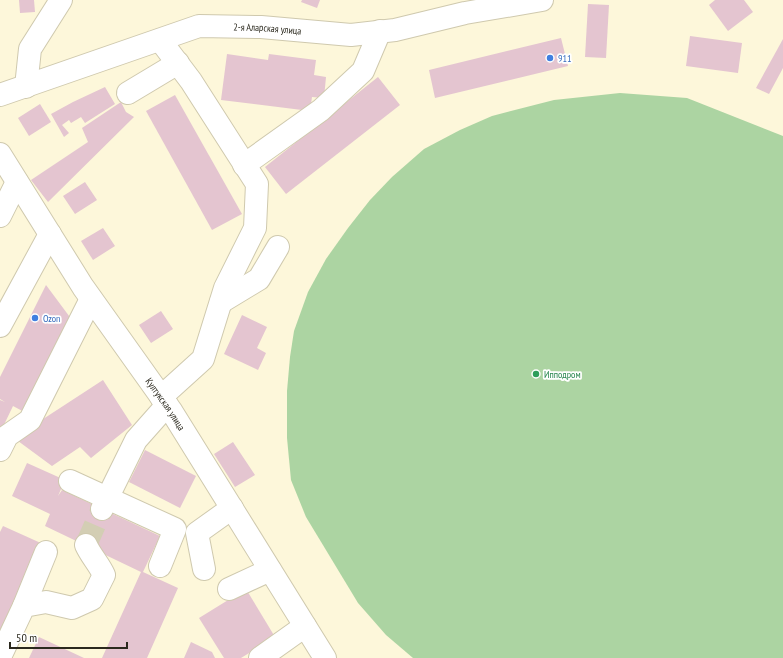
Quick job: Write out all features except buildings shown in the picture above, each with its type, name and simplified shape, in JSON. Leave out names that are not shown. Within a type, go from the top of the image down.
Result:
[{"type":"street","points":[[26,87],[30,49],[61,0]]},
{"type":"street","name":"2-я Аларская улица","points":[[0,95],[199,26],[261,27],[351,35],[394,30],[465,13],[542,0]]},
{"type":"street","points":[[244,165],[321,110],[363,71],[380,31]]},
{"type":"street","points":[[105,503],[136,440],[164,401],[203,360],[225,288],[255,228],[257,184],[191,81],[160,40]]},
{"type":"street","points":[[128,93],[178,63]]},
{"type":"street","name":"Култукская улица","points":[[0,154],[91,299],[164,401],[232,508],[305,626],[316,655]]},
{"type":"street","points":[[0,216],[17,182]]},
{"type":"street","points":[[0,326],[50,234]]},
{"type":"street","points":[[221,302],[259,279],[278,247]]},
{"type":"street","points":[[0,450],[7,436],[30,420],[91,299]]},
{"type":"street","points":[[70,481],[105,503],[175,529],[160,566]]},
{"type":"street","points":[[204,569],[197,533],[232,508]]},
{"type":"street","points":[[24,606],[46,602],[72,608],[92,599],[104,576],[100,566],[86,545]]},
{"type":"street","points":[[0,657],[24,606],[46,552]]},
{"type":"street","points":[[229,588],[270,570]]},
{"type":"street","points":[[260,658],[305,626]]},
{"type":"green space","name":"Ипподром","points":[[620,93],[687,98],[783,136],[783,658],[413,658],[386,635],[358,603],[306,517],[291,480],[287,438],[287,391],[290,357],[294,331],[308,292],[326,259],[370,200],[392,177],[424,149],[460,130],[492,116],[554,100]]},
{"type":"tunnel","points":[[86,545],[102,509]]},
{"type":"place","name":"911","points":[[550,58]]},
{"type":"place","name":"Ozon","points":[[35,318]]},
{"type":"place","name":"Ипподром","points":[[536,374]]}]
